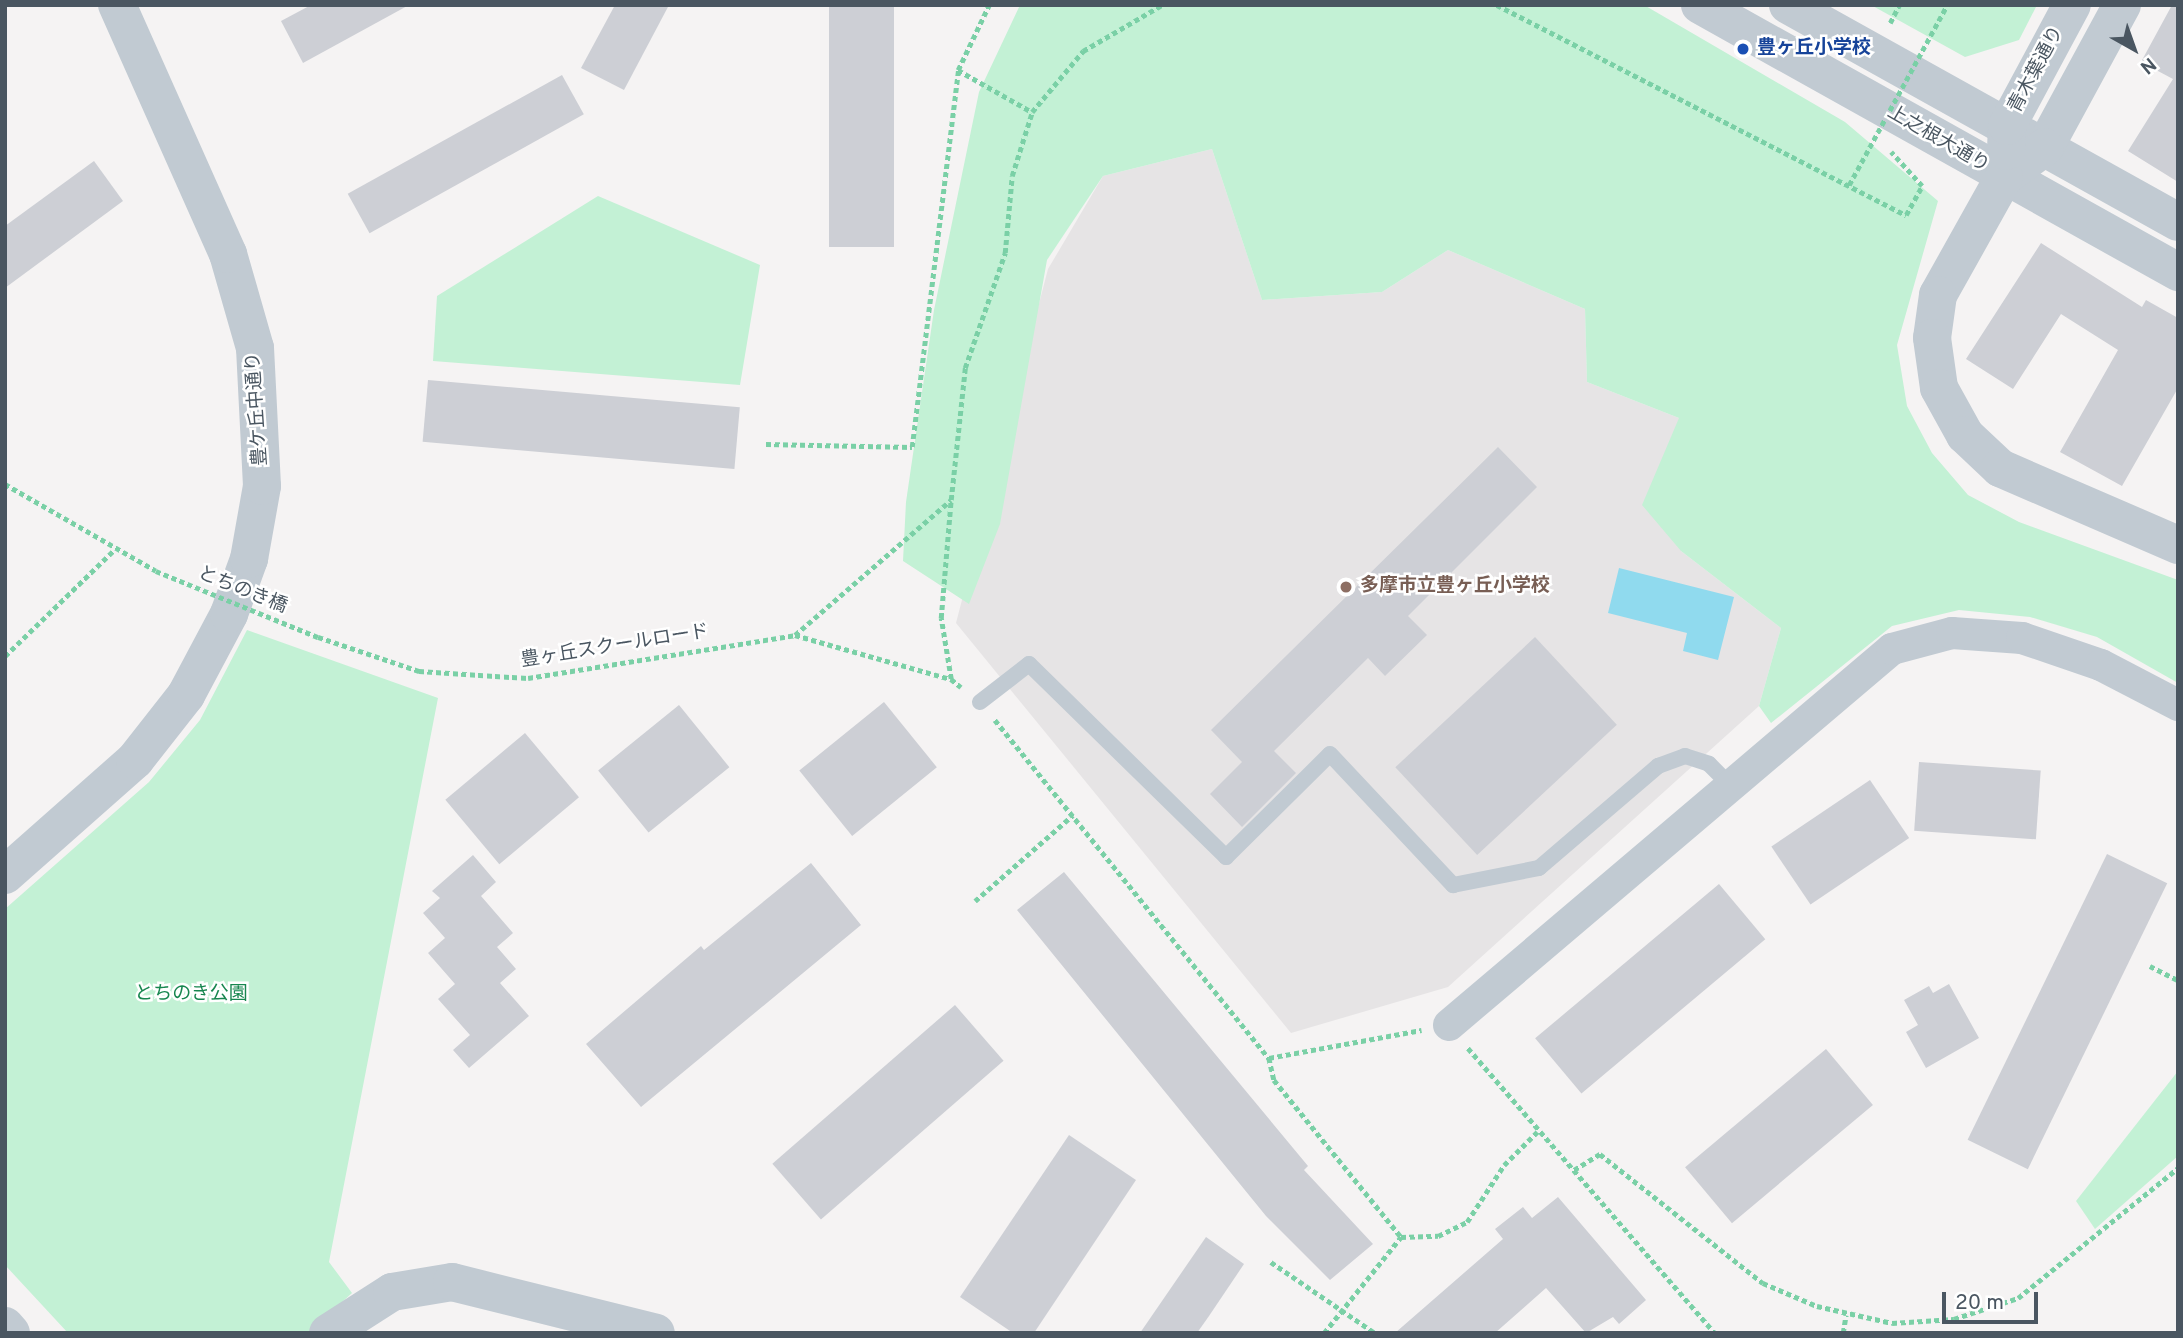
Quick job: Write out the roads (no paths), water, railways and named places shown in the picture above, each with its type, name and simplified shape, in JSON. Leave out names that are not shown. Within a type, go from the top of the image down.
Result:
[{"type":"street","name":"豊ケ丘中通り","points":[[5,874],[135,761],[186,695],[229,614],[249,559],[262,486],[255,348],[228,254],[117,5]]},
{"type":"street","name":"上之根大通り","points":[[1700,5],[2178,272]]},
{"type":"street","points":[[1788,5],[2178,222]]},
{"type":"street","name":"青木葉通り","points":[[2004,177],[2007,126],[2072,5]]},
{"type":"street","points":[[2122,5],[2045,147],[2004,177],[1938,295],[1932,338],[1939,388],[1965,435],[2000,468],[2178,545]]},
{"type":"street","points":[[1448,1026],[1729,784],[1892,649],[1952,633],[2022,638],[2101,665],[2178,705]]},
{"type":"street","points":[[328,1333],[392,1292],[452,1282],[656,1333]]},
{"type":"street","points":[[5,1326],[11,1333]]},
{"type":"lane","points":[[980,702],[1029,664],[1226,857],[1330,754],[1453,885],[1539,868],[1658,766],[1685,757],[1709,764],[1729,784]]},
{"type":"water","points":[[1619,568],[1734,597],[1718,660],[1683,651],[1687,633],[1608,613]]},
{"type":"place","name":"豊ヶ丘小学校","points":[[1743,49]]},
{"type":"place","name":"多摩市立豊ヶ丘小学校","points":[[1346,587]]},
{"type":"park label","name":"とちのき公園","points":[[191,995]]}]
